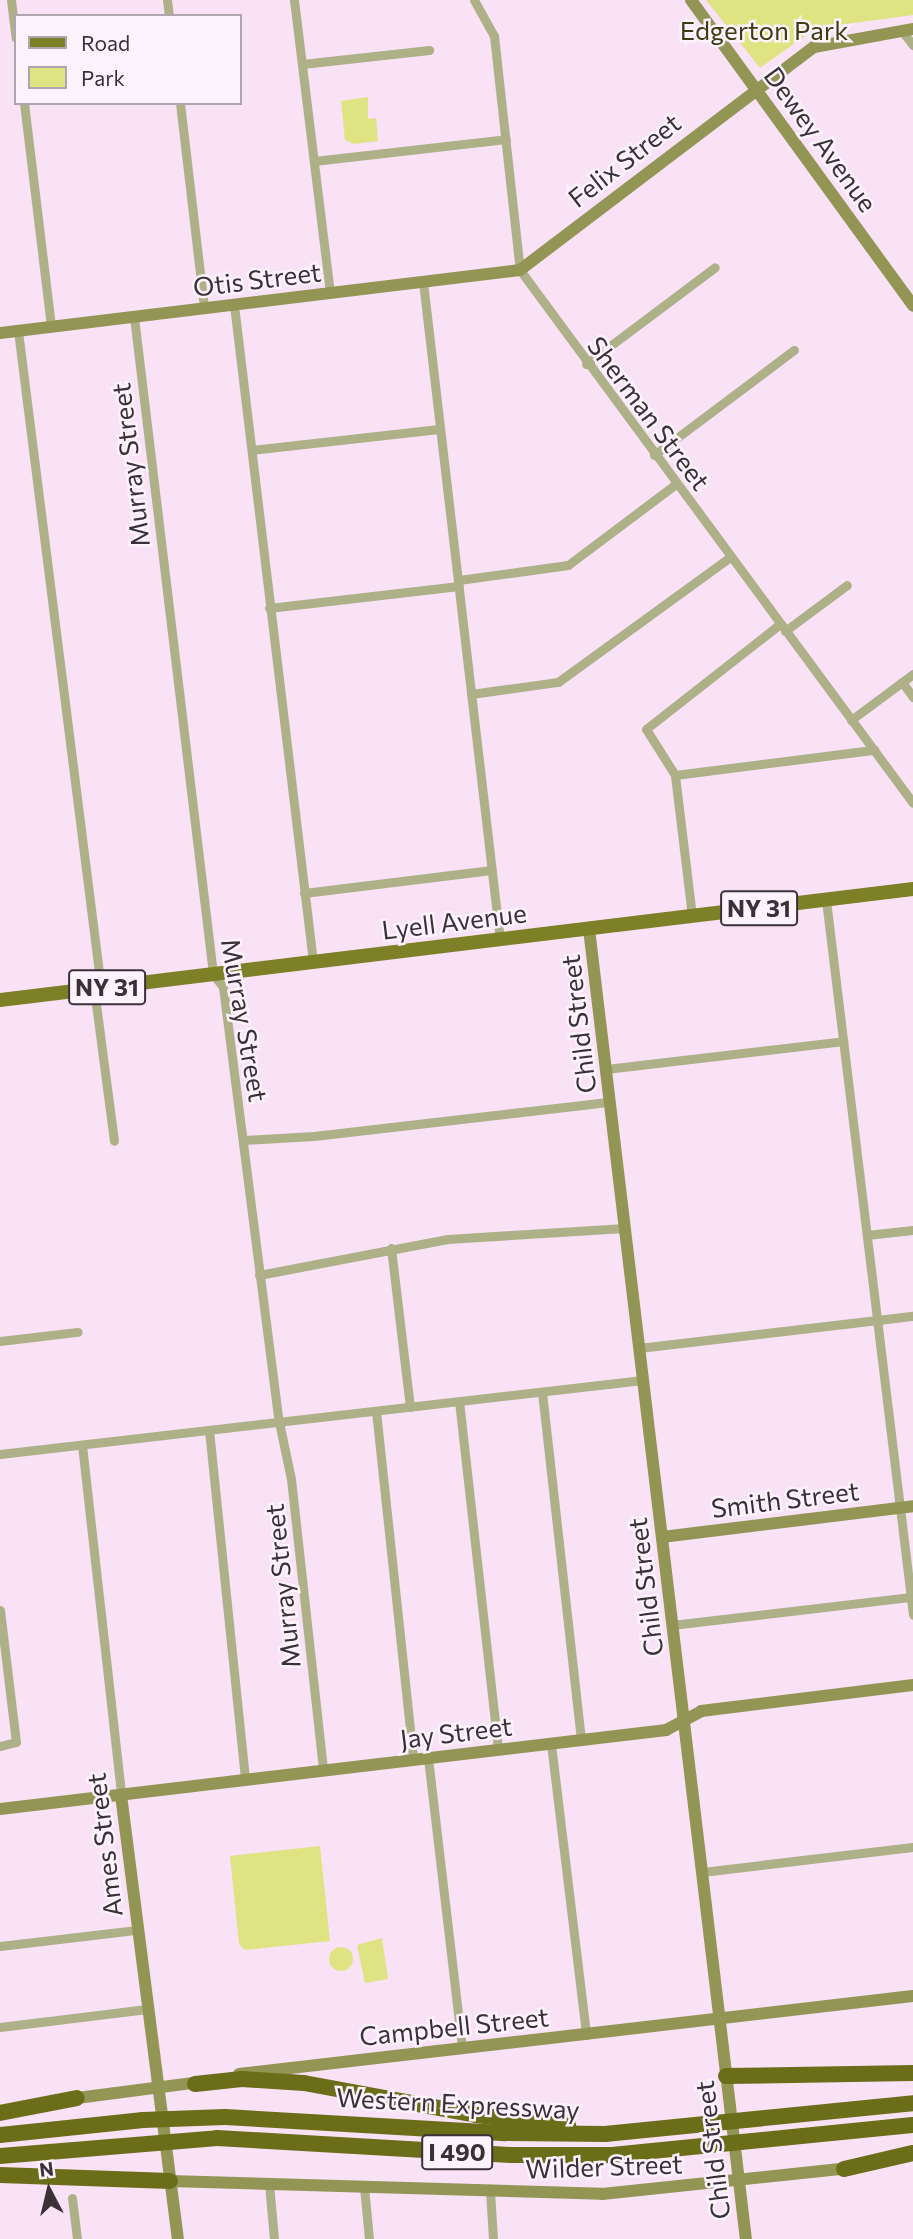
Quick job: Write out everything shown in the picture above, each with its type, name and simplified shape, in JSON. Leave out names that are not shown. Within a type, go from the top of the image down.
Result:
[{"type":"highway","points":[[727,2080],[913,2073]]},
{"type":"highway","points":[[195,2084],[242,2079],[304,2083],[485,2116],[655,2132]]},
{"type":"highway","points":[[0,2113],[77,2098]]},
{"type":"highway","name":"Western Expressway","points":[[0,2135],[152,2119],[225,2116],[514,2134],[655,2132],[913,2103]]},
{"type":"highway","name":"Western Expressway","points":[[0,2156],[216,2138],[512,2155],[604,2156],[913,2125]]},
{"type":"highway","points":[[844,2169],[913,2153]]},
{"type":"highway","points":[[0,2175],[170,2181]]},
{"type":"main road","name":"Lyell Avenue","points":[[0,1000],[913,889]]},
{"type":"street","points":[[11,0],[14,23]]},
{"type":"street","points":[[294,0],[330,293]]},
{"type":"street","name":"Sherman Street","points":[[474,0],[494,36],[520,270],[586,364],[913,803]]},
{"type":"street","name":"Dewey Avenue","points":[[691,0],[913,306]]},
{"type":"street","points":[[908,30],[913,46]]},
{"type":"street","name":"Felix Street","points":[[520,270],[757,88],[820,44],[908,30]]},
{"type":"street","points":[[302,64],[429,50]]},
{"type":"street","points":[[24,105],[51,327]]},
{"type":"street","points":[[180,105],[204,308]]},
{"type":"street","points":[[314,161],[506,139]]},
{"type":"street","points":[[586,364],[715,267]]},
{"type":"street","name":"Otis Street","points":[[0,333],[520,270]]},
{"type":"street","points":[[423,282],[500,940]]},
{"type":"street","points":[[234,305],[313,962]]},
{"type":"street","name":"Murray Street","points":[[134,317],[214,974],[223,987],[258,1275],[279,1422],[291,1479],[323,1771]]},
{"type":"street","points":[[19,331],[114,1141]]},
{"type":"street","points":[[654,455],[794,350]]},
{"type":"street","points":[[252,450],[439,429]]},
{"type":"street","points":[[269,608],[459,583],[568,565],[676,484]]},
{"type":"street","points":[[471,694],[551,684],[566,678],[730,557]]},
{"type":"street","points":[[692,916],[676,775],[648,734],[648,724],[782,627],[847,585]]},
{"type":"street","points":[[851,720],[913,674]]},
{"type":"street","points":[[902,682],[913,696]]},
{"type":"street","points":[[676,775],[874,750]]},
{"type":"street","points":[[304,893],[492,870]]},
{"type":"street","points":[[826,900],[877,1320],[906,1507],[913,1615]]},
{"type":"street","name":"Child Street","points":[[589,929],[746,2239]]},
{"type":"street","points":[[606,1069],[843,1041]]},
{"type":"street","points":[[243,1140],[314,1136],[610,1102]]},
{"type":"street","points":[[258,1275],[448,1239],[625,1228]]},
{"type":"street","points":[[867,1235],[913,1230]]},
{"type":"street","points":[[391,1248],[410,1407]]},
{"type":"street","points":[[639,1348],[913,1316]]},
{"type":"street","points":[[0,1341],[78,1332]]},
{"type":"street","points":[[0,1454],[643,1380]]},
{"type":"street","points":[[542,1392],[581,1740]]},
{"type":"street","points":[[459,1401],[498,1750]]},
{"type":"street","points":[[376,1411],[413,1760]]},
{"type":"street","points":[[209,1430],[245,1780]]},
{"type":"street","name":"Ames Street","points":[[82,1445],[137,1930],[178,2239]]},
{"type":"street","name":"Smith Street","points":[[662,1537],[906,1507]]},
{"type":"street","points":[[672,1625],[911,1597]]},
{"type":"street","points":[[0,1610],[16,1742],[0,1746]]},
{"type":"street","name":"Jay Street","points":[[0,1809],[666,1730],[701,1711],[913,1685]]},
{"type":"street","points":[[551,1744],[586,2035]]},
{"type":"street","points":[[428,1758],[462,2047]]},
{"type":"street","points":[[702,1872],[913,1847]]},
{"type":"street","points":[[0,1946],[137,1930]]},
{"type":"street","name":"Campbell Street","points":[[0,2107],[77,2098],[158,2093],[250,2072],[913,1996]]},
{"type":"street","points":[[0,2027],[147,2008]]},
{"type":"street","name":"Wilder Street","points":[[170,2181],[613,2194],[738,2176],[913,2161]]},
{"type":"street","points":[[269,2184],[274,2239]]},
{"type":"street","points":[[364,2187],[369,2239]]},
{"type":"street","points":[[489,2191],[493,2239]]},
{"type":"street","points":[[72,2198],[77,2239]]},
{"type":"green space","name":"Edgerton Park","points":[[706,0],[913,0],[913,15],[816,28],[760,68]]},
{"type":"green space","points":[[368,97],[368,119],[376,118],[378,141],[354,144],[345,140],[341,101]]},
{"type":"green space","points":[[320,1846],[330,1941],[245,1950],[239,1944],[230,1856]]},
{"type":"green space","points":[[382,1938],[388,1979],[365,1983],[357,1945]]},
{"type":"green space","points":[[341,1947],[349,1951],[353,1959],[349,1967],[341,1971],[333,1967],[329,1959],[333,1951]]}]
